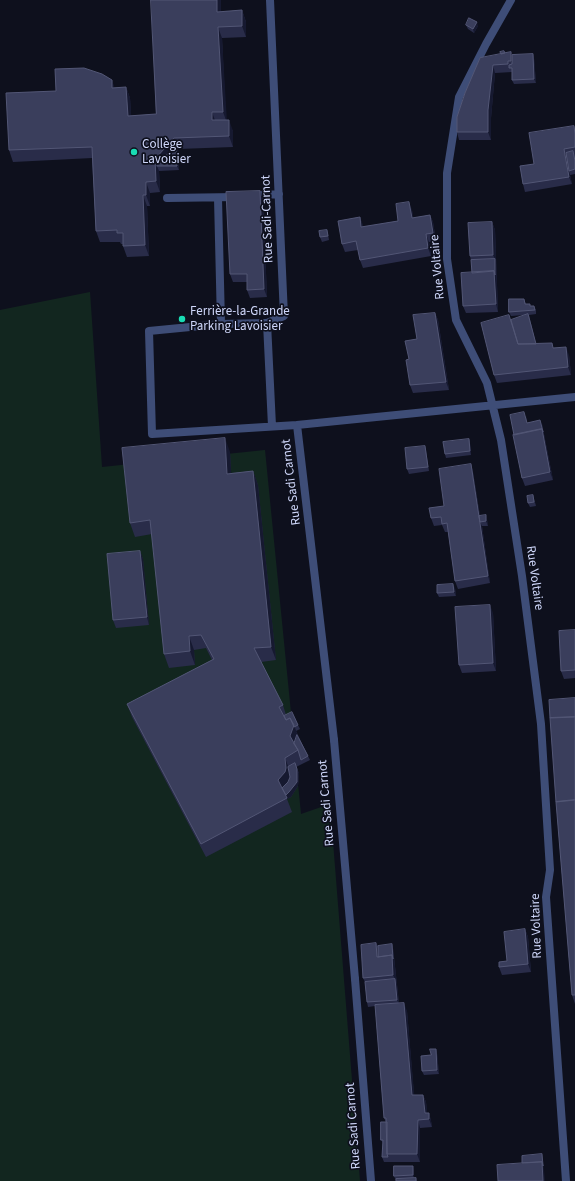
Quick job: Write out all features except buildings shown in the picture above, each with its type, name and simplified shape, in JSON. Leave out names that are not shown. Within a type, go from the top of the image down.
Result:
[{"type":"street","name":"Rue Sadi-Carnot","points":[[267,323],[284,316],[270,0]]},
{"type":"street","name":"Rue Voltaire","points":[[511,0],[486,44],[459,97],[447,172],[447,259],[456,320],[487,383],[501,440],[521,569],[541,724],[550,870],[546,897],[566,1181]]},
{"type":"street","points":[[167,198],[218,198],[279,194]]},
{"type":"street","points":[[218,198],[221,324]]},
{"type":"street","points":[[272,426],[267,323],[221,324],[149,331],[152,434],[297,425],[575,398]]},
{"type":"street","name":"Rue Sadi Carnot","points":[[297,425],[334,740],[371,1181]]},
{"type":"green space","points":[[90,292],[102,467],[265,450],[301,814],[330,804],[360,1181],[0,1181],[0,310]]},
{"type":"place","name":"Collège Lavoisier","points":[[134,152]]},
{"type":"place","name":"Ferrière-la-Grande Parking Lavoisier","points":[[182,319]]}]
